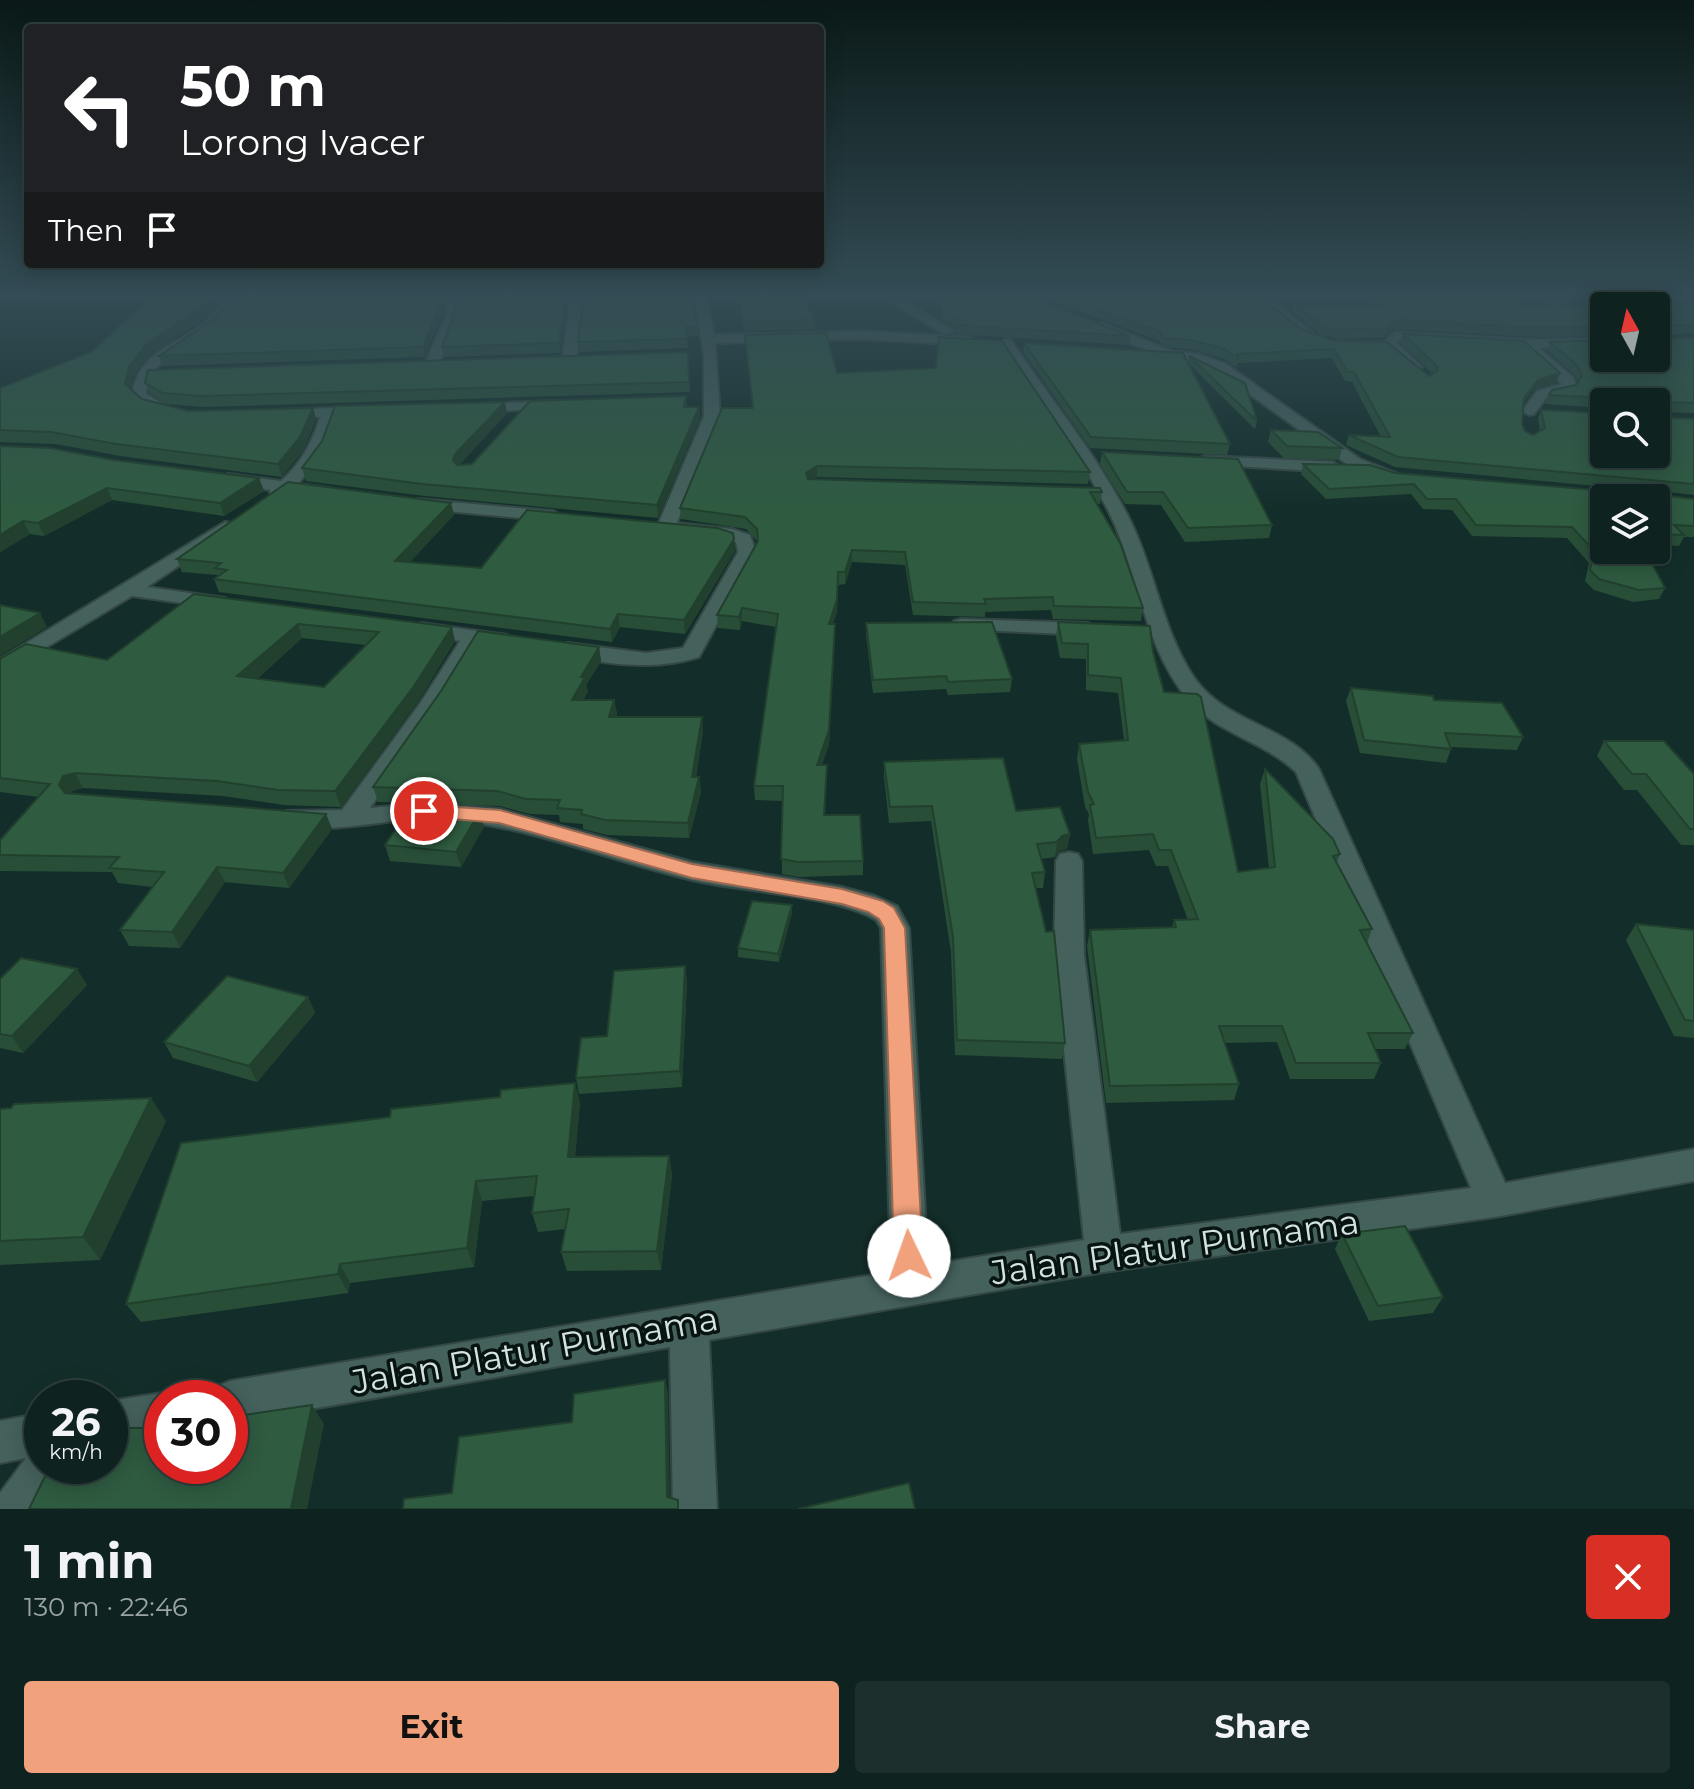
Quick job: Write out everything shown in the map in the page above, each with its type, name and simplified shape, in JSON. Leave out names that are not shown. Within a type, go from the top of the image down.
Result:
[{"type":"street","points":[[157,367],[138,388],[139,396],[158,409],[189,414]]},
{"type":"street","points":[[395,626],[651,658],[668,659],[691,652],[747,552],[744,539],[732,534],[658,526],[712,416],[705,399],[709,367]]},
{"type":"street","points":[[1028,367],[1080,455],[1096,492],[1121,519],[1142,568],[1162,631],[1177,664],[1201,701],[1224,718],[1296,757],[1307,769],[1495,1201]]},
{"type":"street","points":[[1222,367],[1340,453],[1368,469]]},
{"type":"street","points":[[1413,367],[1426,378]]},
{"type":"street","points":[[1553,367],[1569,384],[1567,388],[1542,394],[1529,419],[1554,413]]},
{"type":"street","points":[[465,408],[573,404]]},
{"type":"street","points":[[511,424],[526,406]]},
{"type":"street","points":[[267,414],[375,411]]},
{"type":"street","points":[[0,668],[129,590],[286,487],[308,465],[320,445],[329,412]]},
{"type":"street","points":[[1080,455],[1110,456]]},
{"type":"street","points":[[1186,460],[1368,469],[1407,476]]},
{"type":"street","points":[[210,476],[336,493]]},
{"type":"street","points":[[395,501],[576,519]]},
{"type":"street","points":[[129,590],[238,605]]},
{"type":"street","points":[[946,625],[1162,631]]},
{"type":"street","points":[[349,819],[431,704],[473,636]]},
{"type":"street","points":[[273,815],[349,819],[424,811],[500,817],[692,871],[842,897],[875,906],[887,913],[895,928],[910,1287]]},
{"type":"street","points":[[1069,861],[1069,955],[1104,1254]]},
{"type":"street","name":"Jalan Platur Purnama","points":[[248,1399],[1104,1254],[1495,1201],[1694,1165]]},
{"type":"street","points":[[689,1324],[695,1509]]},
{"type":"street","points":[[0,1442],[24,1437]]},
{"type":"street","points":[[16,1509],[33,1484]]},
{"type":"building","points":[[52,367],[129,367],[125,384],[142,399],[189,411],[313,408],[300,437],[278,464],[116,444],[51,432],[0,430],[0,388]]},
{"type":"building","points":[[689,367],[689,382],[200,396],[163,393],[145,383],[148,370]]},
{"type":"building","points":[[749,367],[835,367],[837,373],[936,367],[1020,367],[1090,472],[817,466],[806,473],[808,479],[1100,488],[1102,492],[1090,492],[1120,543],[1143,608],[1054,606],[1053,597],[984,599],[986,604],[913,602],[905,552],[852,550],[845,572],[838,572],[837,599],[829,624],[835,624],[829,730],[817,765],[827,765],[824,815],[860,815],[863,861],[798,862],[781,859],[783,786],[754,786],[778,614],[742,608],[739,617],[717,615],[758,541],[757,529],[745,517],[680,508],[722,408],[753,408]]},
{"type":"building","points":[[1041,367],[1190,367],[1230,444],[1091,437]]},
{"type":"building","points":[[1201,367],[1213,367],[1245,383],[1257,421]]},
{"type":"building","points":[[1345,367],[1418,367],[1429,376],[1438,367],[1554,367],[1560,373],[1538,380],[1524,398],[1522,424],[1525,431],[1533,435],[1545,428],[1541,410],[1590,412],[1590,468],[1670,468],[1670,418],[1694,419],[1694,484],[1398,457],[1349,435],[1390,437],[1354,372],[1348,372]]},
{"type":"building","points":[[1578,367],[1590,367],[1590,372],[1670,372],[1670,367],[1694,367],[1694,403],[1670,402],[1670,388],[1590,388],[1590,397],[1549,395],[1552,390],[1576,385],[1582,376]]},
{"type":"building","points":[[686,396],[684,407],[699,407],[657,505],[422,484],[302,468],[322,441],[335,406],[505,402],[455,454],[453,460],[457,465],[472,464],[530,401]]},
{"type":"building","points":[[1271,430],[1318,432],[1342,448],[1287,446]]},
{"type":"building","points":[[0,446],[50,448],[114,460],[259,478],[220,503],[107,488],[38,523],[23,521],[0,535]]},
{"type":"building","points":[[1102,452],[1238,459],[1272,525],[1188,528],[1163,492],[1127,492]]},
{"type":"building","points":[[1303,464],[1370,465],[1395,473],[1590,489],[1590,547],[1572,527],[1476,525],[1456,499],[1427,499],[1414,484],[1329,489]]},
{"type":"building","points":[[288,482],[451,503],[395,561],[481,568],[527,510],[717,528],[733,533],[734,539],[684,620],[618,614],[610,629],[214,579],[227,570],[215,568],[221,563],[177,559]]},
{"type":"building","points":[[1670,496],[1694,499],[1694,526],[1674,525],[1684,535],[1670,534]]},
{"type":"building","points":[[1591,564],[1652,564],[1665,588],[1639,590],[1599,579],[1590,570]]},
{"type":"building","points":[[194,594],[452,627],[414,686],[335,791],[278,790],[217,781],[75,773],[63,776],[59,785],[65,793],[326,814],[283,873],[217,867],[172,932],[120,930],[164,872],[109,868],[119,857],[0,855],[0,840],[50,784],[0,778],[0,659],[26,644],[107,660]],"holes":[[[298,624],[379,632],[324,687],[237,676]]]},
{"type":"building","points":[[0,605],[40,613],[0,637]]},
{"type":"building","points":[[992,622],[1012,679],[948,682],[946,676],[873,680],[866,623]]},
{"type":"building","points":[[1058,622],[1150,626],[1153,652],[1164,692],[1197,694],[1201,697],[1238,872],[1275,867],[1265,769],[1333,839],[1340,854],[1333,856],[1372,929],[1360,930],[1413,1033],[1368,1033],[1381,1063],[1296,1063],[1282,1026],[1219,1026],[1239,1084],[1110,1086],[1090,930],[1176,927],[1174,920],[1198,919],[1171,850],[1159,850],[1153,834],[1096,838],[1090,805],[1094,804],[1088,792],[1079,744],[1128,740],[1121,678],[1088,675],[1088,644],[1062,643]]},
{"type":"building","points":[[478,631],[599,647],[581,677],[585,677],[572,700],[614,700],[609,717],[702,717],[692,777],[699,777],[688,823],[605,820],[581,814],[582,810],[557,808],[560,800],[526,799],[497,791],[373,787],[441,691]]},
{"type":"building","points":[[1351,688],[1433,696],[1434,700],[1502,703],[1523,737],[1445,733],[1451,749],[1364,740]]},
{"type":"building","points":[[1604,741],[1664,741],[1694,774],[1694,829],[1690,829],[1646,774],[1632,774]]},
{"type":"building","points":[[1003,758],[1016,811],[1060,807],[1070,834],[1062,836],[1057,842],[1037,844],[1045,872],[1032,873],[1046,932],[1054,931],[1065,1043],[957,1040],[953,937],[932,806],[890,807],[884,762]]},
{"type":"building","points":[[410,808],[480,811],[456,852],[385,845]]},
{"type":"building","points":[[752,901],[792,905],[778,954],[738,948]]},
{"type":"building","points":[[1636,924],[1694,930],[1694,1021],[1685,1020]]},
{"type":"building","points":[[21,958],[77,969],[12,1036],[0,1034],[0,979]]},
{"type":"building","points":[[685,966],[680,1071],[576,1078],[581,1038],[607,1036],[614,971]]},
{"type":"building","points":[[227,976],[308,997],[249,1066],[164,1042]]},
{"type":"building","points":[[575,1083],[568,1157],[669,1156],[657,1251],[561,1252],[569,1209],[532,1213],[537,1176],[476,1181],[467,1248],[340,1264],[338,1274],[126,1304],[181,1143],[390,1117],[391,1109],[500,1097],[501,1090]]},
{"type":"building","points":[[151,1098],[83,1237],[0,1241],[0,1109],[11,1108],[14,1104]]},
{"type":"building","points":[[1405,1226],[1443,1297],[1378,1306],[1342,1234]]},
{"type":"building","points":[[665,1380],[667,1497],[678,1500],[678,1509],[403,1509],[404,1499],[452,1493],[459,1437],[572,1422],[574,1394]]},
{"type":"building","points":[[312,1405],[291,1509],[29,1509],[41,1484],[128,1484],[128,1428],[144,1428],[144,1484],[248,1484],[248,1414]]},
{"type":"building","points":[[909,1483],[915,1509],[798,1509]]},
{"type":"route","points":[[424,811],[500,817],[692,871],[842,897],[875,906],[887,913],[895,928],[909,1256]]}]
